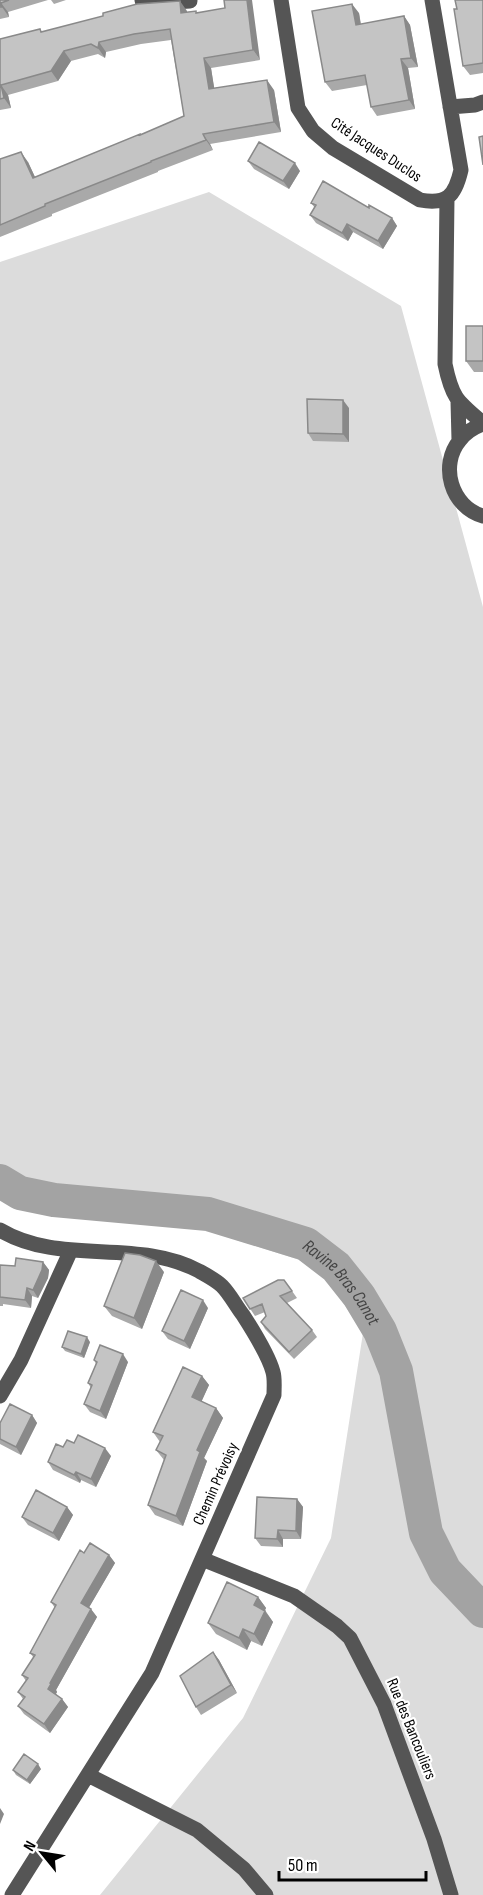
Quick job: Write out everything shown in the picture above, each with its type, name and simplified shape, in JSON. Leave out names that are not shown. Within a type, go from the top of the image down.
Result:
[{"type":"street","points":[[142,0],[143,4],[190,1]]},
{"type":"street","name":"Cité Jacques Duclos","points":[[281,0],[298,108],[313,131],[333,148],[420,200],[434,202],[447,198]]},
{"type":"street","points":[[432,0],[461,170],[458,186],[447,198],[445,364],[449,384],[458,401],[483,423],[474,427],[459,440],[453,451],[449,476],[452,488],[459,499],[467,508],[483,516]]},
{"type":"street","points":[[450,107],[483,102]]},
{"type":"street","points":[[458,401],[459,440]]},
{"type":"street","name":"Chemin Prévoisy","points":[[0,1230],[31,1244],[71,1250],[139,1253],[162,1257],[186,1264],[204,1274],[221,1285],[254,1331],[273,1372],[274,1395],[152,1672],[12,1895]]},
{"type":"street","points":[[0,1396],[21,1360],[71,1250]]},
{"type":"street","name":"Rue des Bancouliers","points":[[202,1559],[294,1596],[337,1626],[350,1638],[384,1704],[434,1839],[451,1895]]},
{"type":"street","points":[[88,1775],[197,1830],[244,1869],[266,1895]]},
{"type":"shaded area","points":[[209,192],[401,306],[483,607],[483,1895],[100,1895],[243,1718],[331,1538],[363,1333],[319,1266],[158,1215],[0,1190],[0,262]]},
{"type":"building","points":[[224,0],[247,0],[253,50],[204,58],[209,89],[267,80],[274,122],[203,134],[206,140],[45,204],[45,206],[0,225],[0,159],[21,152],[33,178],[184,116],[170,29],[99,42],[98,48],[91,44],[64,51],[51,71],[1,85],[4,98],[0,99],[0,39],[40,29],[41,32],[103,16],[103,13],[137,4],[180,1],[181,13],[196,11],[196,13],[225,8]]},
{"type":"building","points":[[455,0],[483,0],[483,63],[463,66],[454,9],[457,9]]},
{"type":"building","points":[[352,4],[356,25],[404,16],[411,58],[401,59],[409,100],[371,107],[365,75],[325,82],[312,11]]},
{"type":"building","points":[[483,136],[483,165],[479,137]]},
{"type":"building","points":[[259,142],[295,163],[283,181],[248,161]]},
{"type":"building","points":[[323,181],[369,208],[369,205],[392,218],[378,241],[347,224],[342,233],[310,215],[316,205],[311,203]]},
{"type":"building","points":[[466,326],[483,326],[483,361],[466,361]]},
{"type":"building","points":[[307,399],[343,400],[343,434],[308,433]]},
{"type":"building","points":[[125,1253],[140,1255],[156,1261],[134,1318],[104,1306]]},
{"type":"building","points":[[16,1258],[43,1262],[33,1290],[27,1288],[25,1300],[0,1297],[0,1265],[15,1266]]},
{"type":"building","points":[[278,1280],[284,1280],[292,1291],[280,1296],[312,1330],[289,1352],[261,1322],[266,1316],[262,1304],[250,1309],[243,1298]]},
{"type":"building","points":[[181,1290],[203,1300],[184,1341],[162,1331]]},
{"type":"building","points":[[68,1331],[87,1337],[81,1354],[62,1347]]},
{"type":"building","points":[[100,1345],[123,1354],[100,1411],[84,1404],[92,1385],[88,1383],[97,1362],[94,1360]]},
{"type":"building","points":[[183,1367],[202,1376],[192,1397],[216,1408],[197,1450],[200,1452],[176,1516],[148,1505],[166,1455],[156,1450],[163,1436],[153,1432]]},
{"type":"building","points":[[10,1404],[32,1415],[16,1447],[0,1439],[0,1423]]},
{"type":"building","points":[[78,1435],[105,1448],[91,1479],[76,1472],[74,1475],[48,1462],[56,1444],[63,1447],[67,1440],[74,1443]]},
{"type":"building","points":[[36,1490],[67,1507],[53,1533],[22,1517]]},
{"type":"building","points":[[257,1497],[297,1499],[296,1531],[278,1530],[277,1539],[255,1538]]},
{"type":"building","points":[[90,1543],[109,1555],[81,1603],[91,1609],[50,1683],[48,1689],[62,1699],[44,1724],[18,1706],[25,1697],[18,1692],[28,1678],[22,1675],[35,1655],[30,1653],[56,1605],[51,1602],[80,1550],[84,1553]]},
{"type":"building","points":[[227,1582],[258,1597],[254,1605],[265,1611],[254,1634],[243,1629],[239,1638],[208,1623]]},
{"type":"building","points":[[213,1652],[231,1685],[196,1707],[180,1676]]},
{"type":"building","points":[[24,1754],[38,1764],[27,1780],[13,1770]]},
{"type":"waterway","name":"Ravine Bras Canot","points":[[0,1181],[20,1193],[54,1200],[208,1214],[306,1244],[336,1267],[359,1296],[380,1331],[396,1371],[426,1533],[445,1571],[483,1611]]}]
